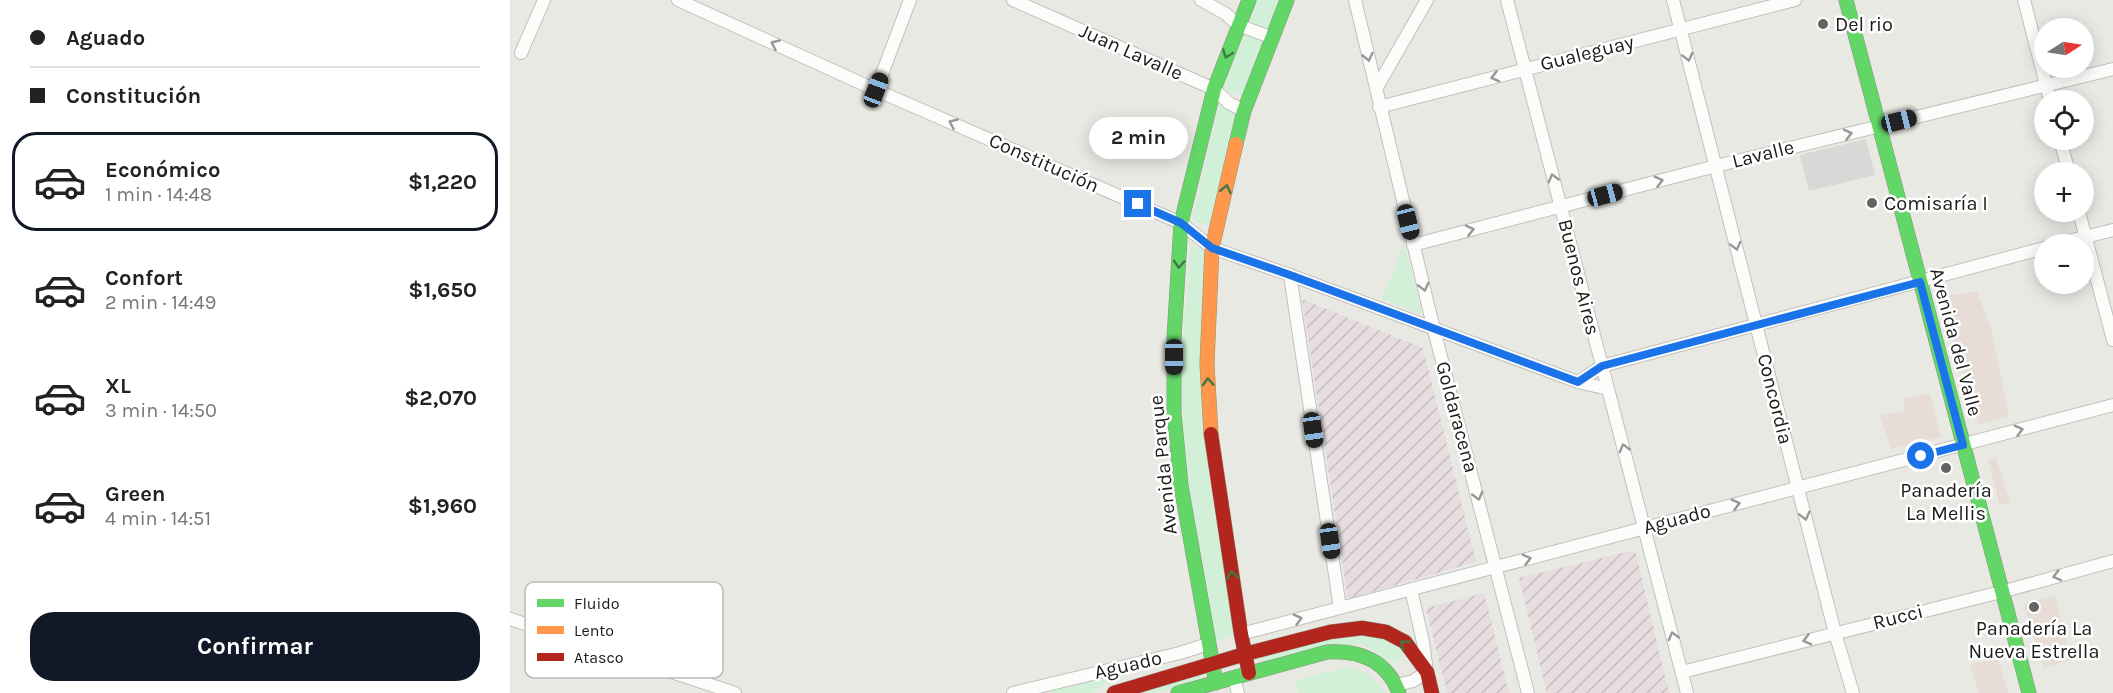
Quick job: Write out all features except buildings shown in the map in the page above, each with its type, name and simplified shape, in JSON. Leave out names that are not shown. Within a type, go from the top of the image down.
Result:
[{"type":"main road","name":"Avenida Parque","points":[[1216,683],[1181,486],[1174,413],[1174,338],[1181,223],[1214,89],[1249,0]]},
{"type":"main road","points":[[1249,673],[1210,424],[1207,364],[1212,248],[1244,111],[1287,0]]},
{"type":"main road","name":"Avenida del Valle","points":[[1846,0],[2029,693]]},
{"type":"main road","points":[[1114,693],[1245,654],[1330,632],[1362,628],[1386,632],[1405,642],[1427,672],[1432,693]]},
{"type":"main road","points":[[1178,693],[1327,652],[1349,651],[1368,658],[1386,671],[1398,689]]},
{"type":"street","points":[[521,53],[544,0]]},
{"type":"street","name":"Constitución","points":[[678,0],[876,90],[1181,223],[1212,248],[1578,382],[1608,389]]},
{"type":"street","points":[[876,90],[910,0]]},
{"type":"street","name":"Juan Lavalle","points":[[1013,0],[1214,89],[1229,103],[1244,111]]},
{"type":"street","points":[[1201,0],[1226,14],[1238,26],[1273,38]]},
{"type":"street","name":"Goldaracena","points":[[1355,0],[1434,330],[1528,693]]},
{"type":"street","points":[[1376,89],[1427,0]]},
{"type":"street","name":"Buenos Aires","points":[[1507,0],[1687,693]]},
{"type":"street","name":"Concordia","points":[[1673,0],[1835,633],[1853,693]]},
{"type":"street","name":"Gualeguay","points":[[1379,107],[1795,0]]},
{"type":"street","points":[[2024,0],[2047,90]]},
{"type":"street","name":"Lavalle","points":[[1413,245],[1716,166],[2113,69]]},
{"type":"street","points":[[2094,235],[2113,230]]},
{"type":"street","points":[[1578,382],[1602,366],[2034,251]]},
{"type":"street","points":[[2094,268],[2113,340]]},
{"type":"street","points":[[1290,275],[1340,608]]},
{"type":"street","name":"Aguado","points":[[1241,633],[2113,405]]},
{"type":"street","name":"Rucci","points":[[1682,672],[2001,592],[2113,561]]},
{"type":"street","points":[[1398,689],[1427,672],[1411,589]]},
{"type":"street","points":[[510,619],[525,624]]},
{"type":"street","name":"Aguado","points":[[1013,693],[1043,689],[1208,644]]},
{"type":"street","points":[[686,678],[728,692]]},
{"type":"street","points":[[1234,678],[1238,693]]},
{"type":"shaded area","points":[[1866,139],[1875,175],[1809,191],[1800,155]]},
{"type":"shaded area","points":[[1977,291],[1992,332],[2009,416],[1978,425],[1942,297]]},
{"type":"shaded area","points":[[1302,299],[1423,348],[1476,562],[1348,599]]},
{"type":"shaded area","points":[[1930,393],[1941,437],[1891,449],[1880,416],[1905,410],[1903,399]]},
{"type":"shaded area","points":[[1996,458],[2010,502],[2000,506],[1988,459]]},
{"type":"shaded area","points":[[1635,550],[1669,693],[1547,693],[1519,578]]},
{"type":"shaded area","points":[[1484,593],[1509,693],[1447,693],[1426,608]]},
{"type":"shaded area","points":[[2055,596],[2071,660],[2043,668],[2024,606],[2029,601]]},
{"type":"shaded area","points":[[1998,657],[2008,693],[1979,693],[1970,664]]},
{"type":"green space","points":[[1257,0],[1281,0],[1268,28],[1246,21]]},
{"type":"green space","points":[[1242,34],[1262,42],[1244,97],[1221,89]]},
{"type":"green space","points":[[1219,104],[1236,114],[1209,226],[1192,220]]},
{"type":"green space","points":[[1404,242],[1422,314],[1382,299]]},
{"type":"green space","points":[[1190,246],[1207,251],[1201,365],[1209,482],[1235,635],[1215,641],[1186,485],[1181,368]]},
{"type":"green space","points":[[1363,635],[1384,639],[1404,653],[1395,664],[1362,644],[1336,646],[1263,666],[1261,655],[1302,644]]},
{"type":"green space","points":[[1182,659],[1122,677],[1092,693],[1052,693],[1051,690]]},
{"type":"green space","points":[[1348,667],[1368,673],[1386,693],[1298,693],[1295,680]]},
{"type":"green space","points":[[1201,672],[1202,680],[1186,686],[1140,693]]},
{"type":"traffic: fast","points":[[1216,683],[1181,486],[1174,413],[1174,338],[1181,223],[1214,89],[1249,0]]},
{"type":"traffic: fast","points":[[1236,144],[1244,111],[1287,0]]},
{"type":"traffic: fast","points":[[1846,0],[2029,693]]},
{"type":"traffic: fast","points":[[1178,693],[1327,652],[1350,653],[1370,659],[1387,672],[1399,693]]},
{"type":"traffic: slow","points":[[1211,434],[1207,364],[1212,248],[1236,144]]},
{"type":"traffic: jam","points":[[1211,434],[1249,673]]},
{"type":"traffic: jam","points":[[1114,693],[1245,654],[1330,632],[1362,628],[1386,632],[1405,642],[1427,672],[1432,693]]},
{"type":"place","name":"Del rio","points":[[1823,24]]},
{"type":"place","name":"Comisaría I","points":[[1872,203]]},
{"type":"place","name":"Panadería La Mellis","points":[[1946,468]]},
{"type":"place","name":"Panadería La Nueva Estrella","points":[[2034,607]]},
{"type":"route","points":[[1138,204],[1181,223],[1212,248],[1578,382],[1602,366],[1920,282],[1963,445],[1921,456]]}]
